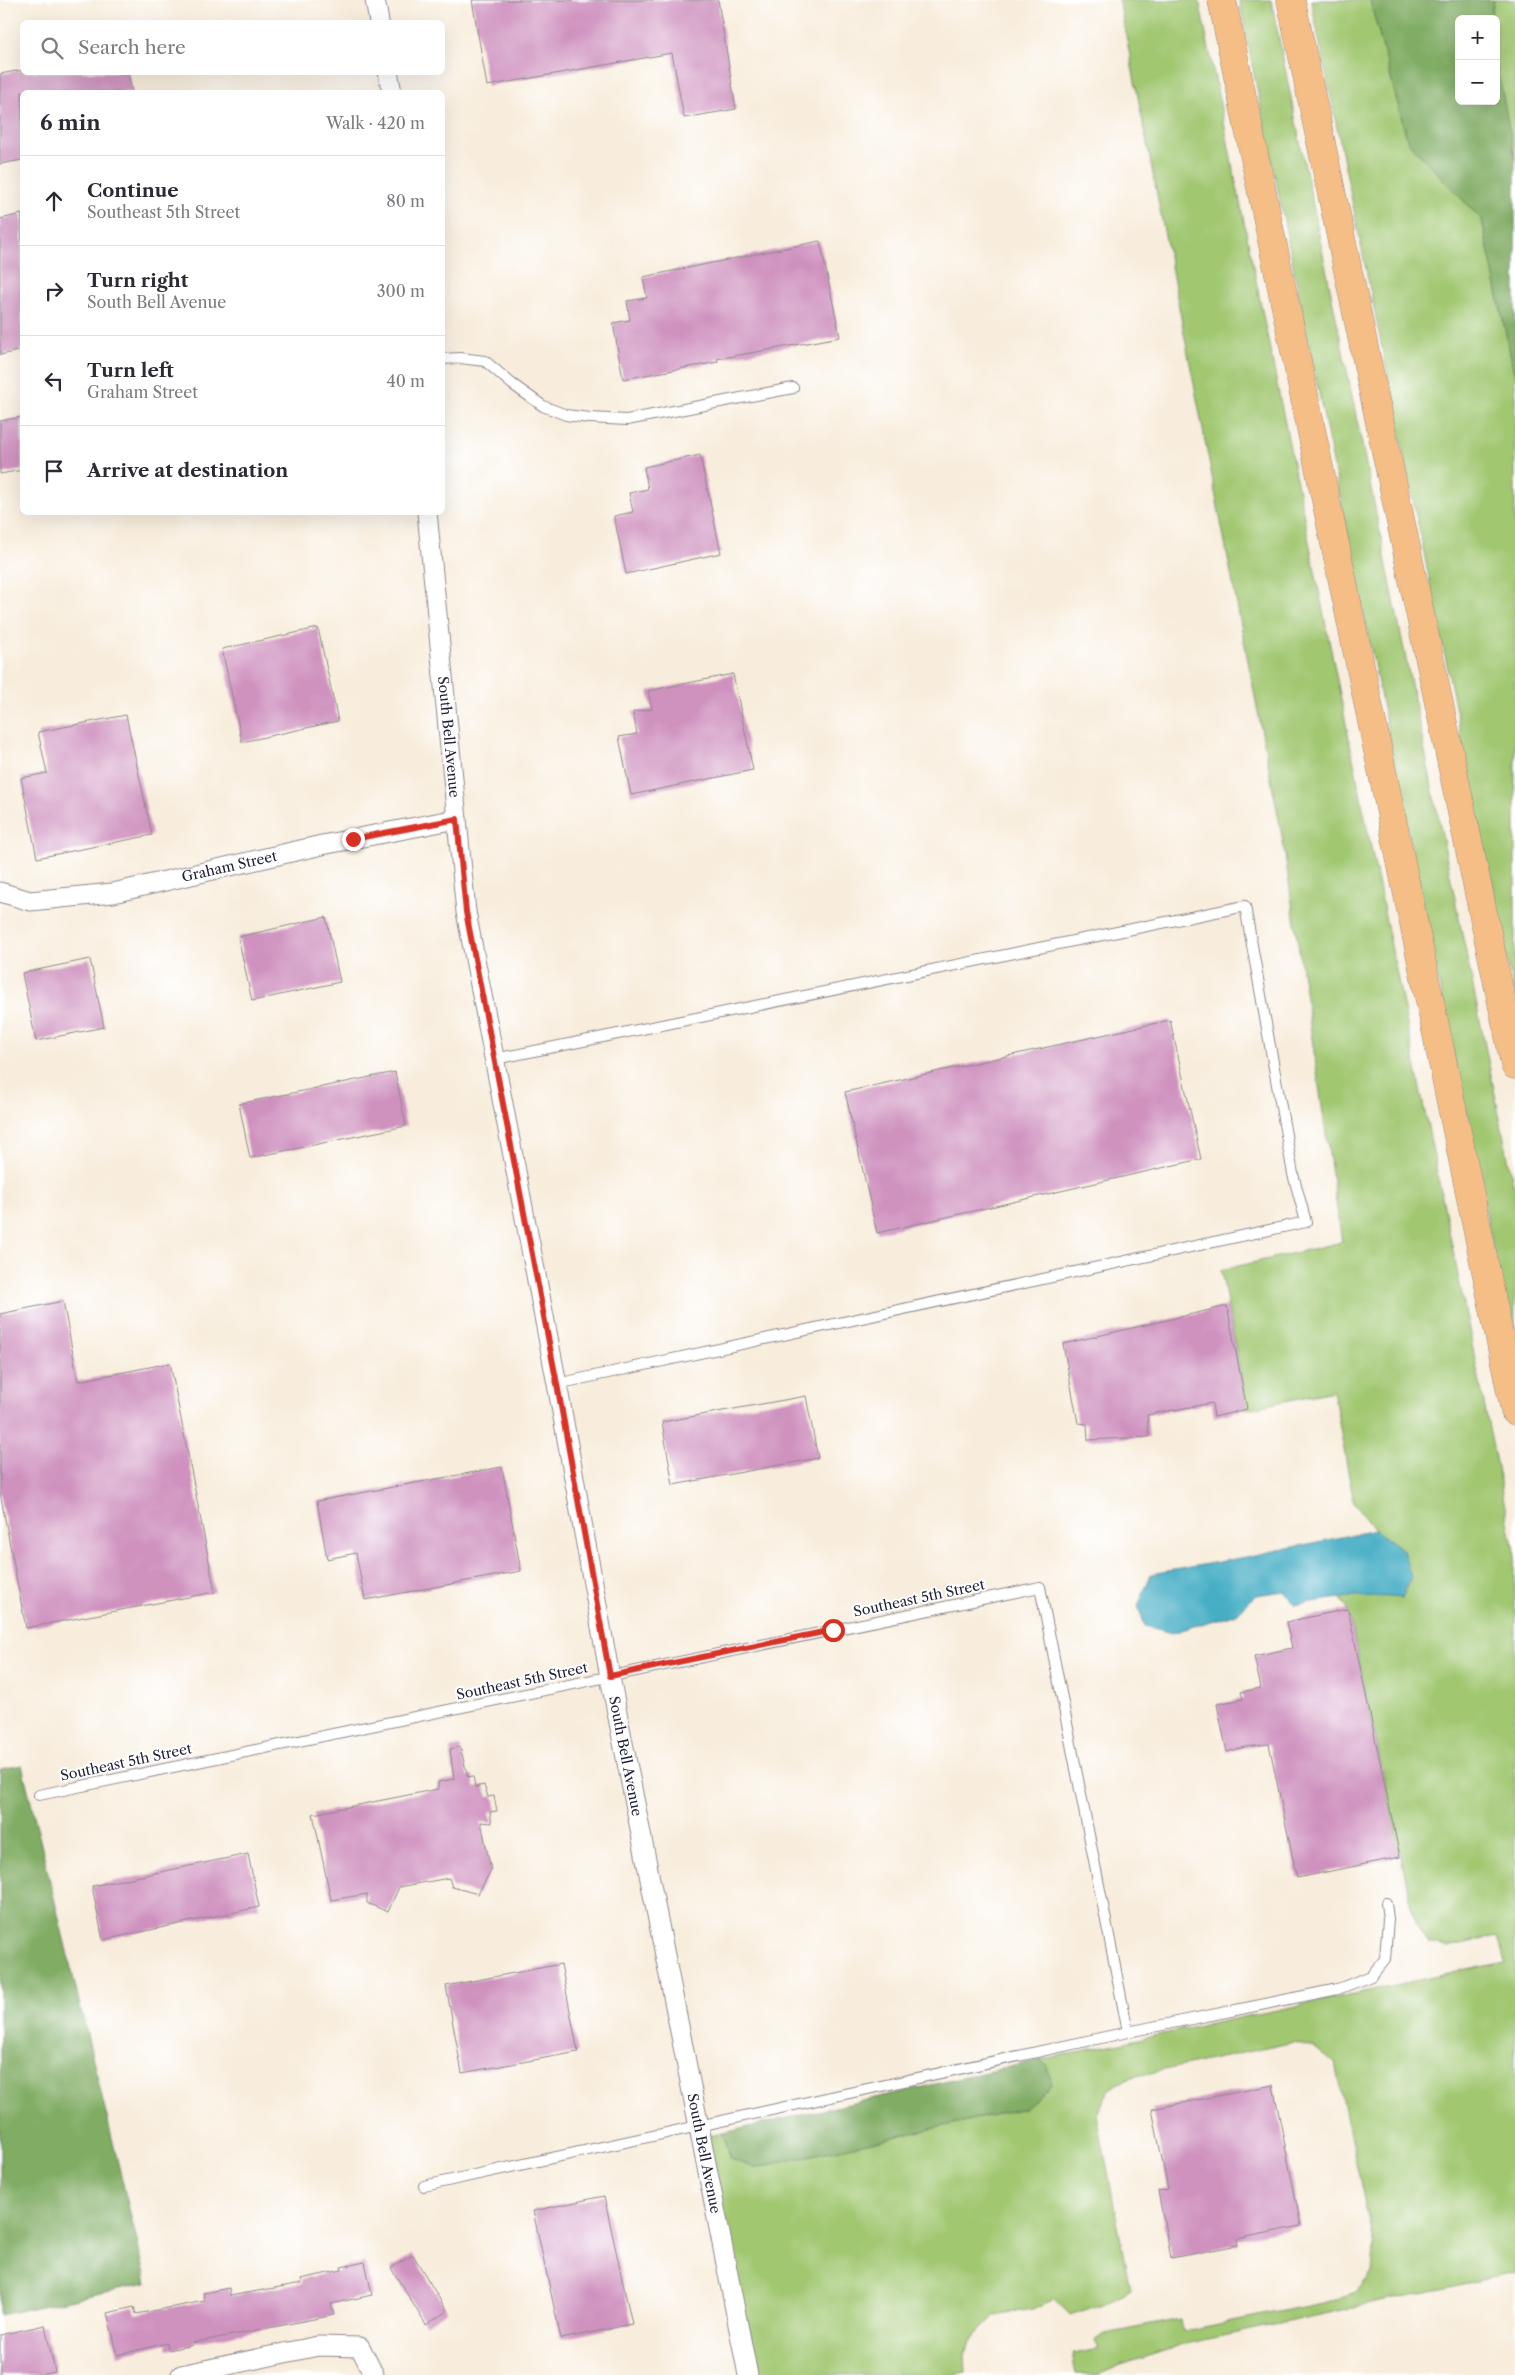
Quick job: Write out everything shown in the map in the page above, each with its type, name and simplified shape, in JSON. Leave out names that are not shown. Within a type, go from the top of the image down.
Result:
[{"type":"highway","points":[[1222,0],[1515,1411]]},
{"type":"highway","points":[[1291,0],[1515,1065]]},
{"type":"street","points":[[375,0],[379,20]]},
{"type":"street","points":[[389,75],[392,90]]},
{"type":"street","name":"South Bell Avenue","points":[[427,515],[466,912],[557,1384],[610,1676],[748,2375]]},
{"type":"street","name":"Graham Street","points":[[0,892],[30,901],[113,893],[322,845],[457,819]]},
{"type":"street","points":[[181,2375],[318,2346],[360,2347],[374,2375]]},
{"type":"lane","points":[[445,359],[460,358],[485,361],[512,384],[543,406],[566,415],[599,418],[627,420],[793,388]]},
{"type":"lane","points":[[495,1059],[1245,906],[1293,1174],[1306,1222],[557,1384]]},
{"type":"lane","name":"Southeast 5th Street","points":[[39,1795],[1040,1587],[1128,2032]]},
{"type":"lane","points":[[424,2186],[698,2128],[1128,2032],[1338,1989],[1372,1976],[1385,1959],[1388,1919],[1386,1903]]},
{"type":"green space","points":[[1119,0],[1199,0],[1515,1556],[1515,2273],[1190,2343],[1121,2365],[1098,2375],[1076,2375],[1072,2354],[1099,2349],[1095,2341],[1105,2334],[1181,2319],[1183,2331],[1322,2303],[1356,2292],[1372,2273],[1374,2246],[1335,2064],[1314,2047],[1294,2042],[1127,2078],[1109,2090],[1097,2114],[1130,2290],[1114,2300],[1070,2315],[1055,2299],[1032,2309],[995,2316],[974,2337],[965,2352],[966,2373],[956,2375],[758,2375],[707,2136],[723,2133],[731,2159],[754,2168],[1025,2108],[1047,2065],[1039,2060],[1505,1962],[1498,1936],[1447,1947],[1429,1943],[1416,1927],[1348,1609],[1339,1596],[1402,1598],[1403,1550],[1375,1530],[1354,1503],[1333,1391],[1247,1409],[1221,1270],[1342,1242],[1282,835]]},
{"type":"green space","points":[[1239,0],[1271,0],[1515,1192],[1515,1357]]},
{"type":"green space","points":[[1311,0],[1370,0],[1408,142],[1482,220],[1515,377],[1515,999]]},
{"type":"green space","points":[[1370,0],[1494,0],[1491,15],[1455,15],[1455,105],[1500,105],[1500,82],[1515,159],[1515,377],[1482,220],[1408,142]]},
{"type":"green space","points":[[1494,0],[1515,0],[1515,159],[1500,82],[1500,15],[1491,15]]},
{"type":"green space","points":[[22,1765],[147,2283],[0,2315],[0,1769]]},
{"type":"green space","points":[[1039,2060],[1047,2065],[1052,2085],[1025,2108],[754,2168],[731,2159],[723,2133]]},
{"type":"water","points":[[1375,1530],[1403,1550],[1411,1577],[1402,1598],[1349,1597],[1295,1605],[1285,1591],[1256,1595],[1238,1613],[1172,1633],[1145,1626],[1138,1606],[1151,1574]]},
{"type":"building","points":[[472,0],[718,0],[736,109],[684,118],[672,53],[487,86]]},
{"type":"building","points":[[20,70],[20,75],[129,75],[132,90],[20,90],[20,160],[0,164],[0,74]]},
{"type":"building","points":[[20,214],[20,350],[0,355],[0,219]]},
{"type":"building","points":[[820,241],[840,337],[717,359],[718,362],[623,379],[613,323],[630,320],[627,301],[647,298],[643,277]]},
{"type":"building","points":[[20,417],[20,470],[0,474],[0,421]]},
{"type":"building","points":[[700,455],[721,553],[626,574],[614,516],[633,512],[629,493],[648,489],[644,467]]},
{"type":"building","points":[[318,628],[338,721],[242,742],[222,649]]},
{"type":"building","points":[[733,674],[753,770],[631,795],[619,737],[637,734],[633,712],[652,709],[648,691]]},
{"type":"building","points":[[126,715],[152,835],[37,858],[21,778],[47,773],[38,732]]},
{"type":"building","points":[[326,917],[340,982],[252,1001],[238,937]]},
{"type":"building","points":[[90,959],[104,1027],[36,1041],[22,973]]},
{"type":"building","points":[[1170,1020],[1201,1159],[877,1233],[845,1092]]},
{"type":"building","points":[[395,1072],[406,1126],[250,1158],[239,1104]]},
{"type":"building","points":[[63,1301],[78,1381],[170,1363],[215,1592],[26,1628],[0,1493],[0,1314]]},
{"type":"building","points":[[1227,1306],[1247,1409],[1214,1417],[1212,1403],[1147,1415],[1149,1437],[1088,1440],[1087,1424],[1078,1423],[1063,1344]]},
{"type":"building","points":[[806,1396],[818,1458],[673,1485],[662,1422]]},
{"type":"building","points":[[502,1467],[521,1571],[365,1600],[356,1553],[327,1559],[317,1501]]},
{"type":"building","points":[[1348,1609],[1400,1857],[1297,1878],[1269,1744],[1245,1747],[1227,1752],[1217,1704],[1243,1699],[1241,1692],[1261,1688],[1254,1656],[1292,1648],[1286,1622]]},
{"type":"building","points":[[460,1747],[468,1777],[473,1776],[475,1787],[484,1785],[488,1797],[494,1796],[497,1811],[490,1812],[492,1823],[481,1822],[491,1870],[478,1894],[452,1887],[449,1878],[399,1887],[388,1912],[367,1903],[367,1894],[331,1900],[313,1814],[438,1789],[438,1782],[454,1779],[450,1749]]},
{"type":"building","points":[[248,1854],[259,1907],[103,1940],[92,1886]]},
{"type":"building","points":[[561,1964],[578,2052],[462,2073],[446,1986]]},
{"type":"building","points":[[1273,2085],[1301,2226],[1237,2239],[1238,2245],[1171,2258],[1158,2191],[1168,2189],[1152,2109]]},
{"type":"building","points":[[604,2196],[632,2324],[561,2339],[533,2211]]},
{"type":"building","points":[[413,2255],[447,2311],[426,2325],[391,2268]]},
{"type":"building","points":[[365,2262],[372,2295],[331,2304],[334,2315],[192,2343],[193,2345],[168,2350],[167,2343],[118,2355],[107,2313],[134,2307],[136,2314],[205,2301],[203,2293],[229,2288],[230,2296],[302,2283],[301,2279],[342,2270],[341,2267]]},
{"type":"building","points":[[45,2325],[55,2372],[41,2375],[0,2375],[0,2335]]},
{"type":"route","points":[[353,839],[457,819],[466,912],[557,1384],[610,1676],[833,1630]]}]
